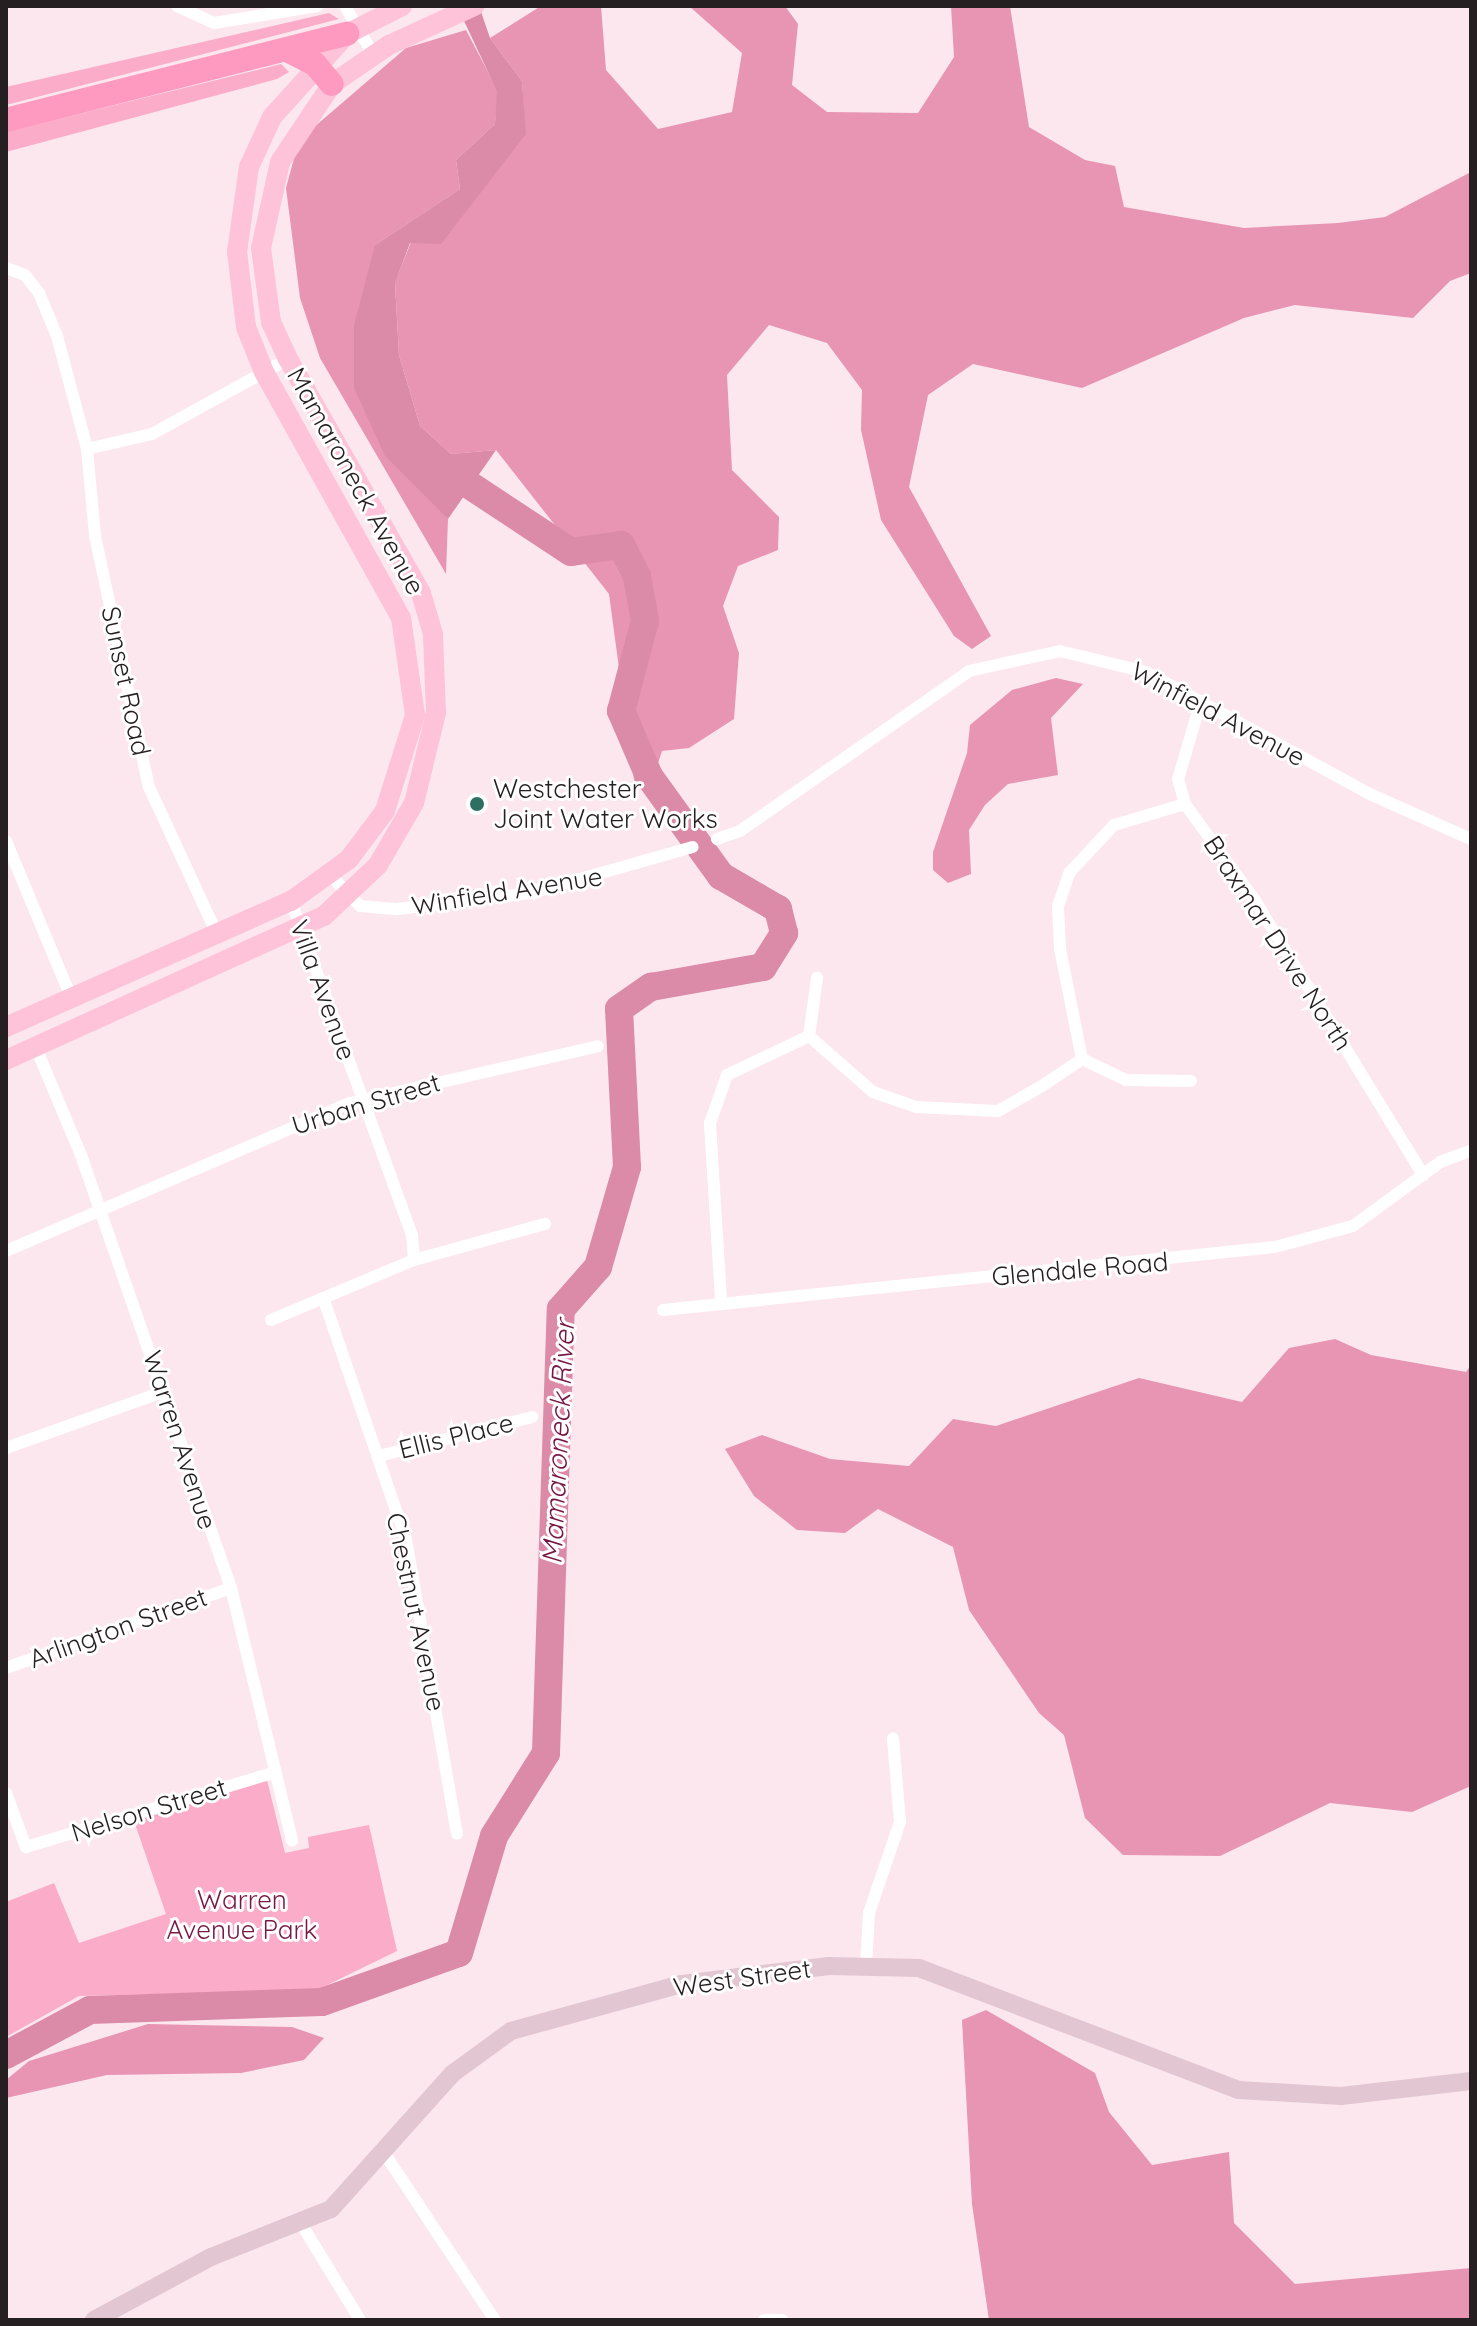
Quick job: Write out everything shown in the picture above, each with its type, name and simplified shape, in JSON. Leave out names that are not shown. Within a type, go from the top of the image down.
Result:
[{"type":"highway","points":[[6,120],[287,50],[354,30]]},
{"type":"highway","points":[[287,50],[315,64],[332,84]]},
{"type":"main road","name":"Mamaroneck Avenue","points":[[6,1027],[291,901],[330,875],[385,811],[409,746],[415,680],[401,618],[264,372],[240,291],[243,200],[272,117],[315,64],[354,30],[402,6]]},
{"type":"main road","name":"Mamaroneck Avenue","points":[[6,1060],[300,929],[347,898],[395,840],[428,762],[436,713],[433,634],[421,593],[288,359],[265,284],[265,215],[280,162],[332,84],[373,54],[465,10]]},
{"type":"street","points":[[177,6],[214,23],[318,6]]},
{"type":"street","points":[[345,6],[354,30],[373,54]]},
{"type":"street","name":"Sunset Road","points":[[6,268],[25,275],[39,293],[87,449],[95,536],[149,787],[217,934]]},
{"type":"street","points":[[87,449],[152,434],[288,359]]},
{"type":"street","name":"Winfield Avenue","points":[[717,839],[740,831],[969,671],[1022,655],[1099,654],[1201,701],[1372,795],[1471,839]]},
{"type":"street","points":[[1082,1059],[1060,949],[1058,906],[1070,872],[1114,825],[1185,804],[1178,779],[1201,701]]},
{"type":"street","name":"Braxmar Drive North","points":[[1185,804],[1254,899],[1423,1175]]},
{"type":"street","points":[[6,841],[71,997]]},
{"type":"street","name":"Winfield Avenue","points":[[347,898],[397,909],[531,893],[693,847]]},
{"type":"street","points":[[330,875],[347,898]]},
{"type":"street","name":"Villa Avenue","points":[[291,901],[363,1100],[414,1260]]},
{"type":"street","points":[[809,1036],[817,978]]},
{"type":"street","points":[[809,1036],[873,1092],[916,1107],[998,1111],[1082,1059]]},
{"type":"street","points":[[721,1299],[709,1152],[716,1094],[743,1064],[809,1036]]},
{"type":"street","name":"Urban Street","points":[[6,1251],[101,1213],[288,1126],[363,1100],[598,1046]]},
{"type":"street","name":"Warren Avenue","points":[[36,1048],[101,1213],[231,1588],[272,1773],[292,1841]]},
{"type":"street","points":[[1082,1059],[1126,1080],[1191,1081]]},
{"type":"street","name":"Glendale Road","points":[[663,1310],[721,1299],[1275,1247],[1353,1226],[1423,1175],[1471,1151]]},
{"type":"street","points":[[271,1320],[325,1303],[414,1260],[545,1224]]},
{"type":"street","name":"Chestnut Avenue","points":[[325,1303],[379,1456],[421,1605],[457,1834]]},
{"type":"street","points":[[6,1448],[165,1391]]},
{"type":"street","name":"Ellis Place","points":[[379,1456],[532,1417]]},
{"type":"street","name":"Arlington Street","points":[[6,1668],[231,1588]]},
{"type":"street","points":[[866,1964],[869,1913],[900,1822],[893,1738]]},
{"type":"street","name":"Nelson Street","points":[[6,1793],[26,1847],[272,1773]]},
{"type":"street","name":"West Street","points":[[94,2320],[211,2257],[302,2225],[331,2209],[381,2148],[482,2050],[543,2017],[682,1984],[866,1964],[919,1968],[1239,2090],[1341,2096],[1471,2081]]},
{"type":"street","points":[[381,2148],[495,2320]]},
{"type":"street","points":[[302,2225],[360,2320]]},
{"type":"street","points":[[764,2320],[782,2320]]},
{"type":"green space","points":[[329,13],[339,19],[6,105],[6,87]]},
{"type":"green space","points":[[281,64],[289,72],[277,79],[6,152],[6,132]]},
{"type":"green space","name":"Warren Avenue Park","points":[[267,1780],[285,1853],[309,1848],[308,1837],[369,1825],[397,1951],[317,1990],[79,1996],[6,2037],[6,1902],[54,1883],[79,1943],[166,1914],[134,1821]]},
{"type":"shaded area","points":[[457,6],[479,6],[490,38],[522,81],[526,134],[441,244],[410,243],[395,283],[399,355],[420,426],[451,454],[496,450],[448,519],[385,456],[354,388],[354,325],[375,245],[460,189],[456,160],[495,124],[497,91]]},
{"type":"shaded area","points":[[541,6],[601,6],[606,70],[658,129],[732,112],[742,53],[689,6],[785,6],[798,24],[792,85],[827,112],[918,113],[954,57],[951,6],[1010,6],[1029,127],[1085,160],[1115,166],[1124,207],[1244,228],[1338,223],[1385,217],[1471,172],[1471,273],[1450,281],[1413,318],[1295,305],[1244,318],[1082,388],[973,364],[928,395],[909,487],[991,636],[972,649],[954,636],[881,520],[861,430],[862,390],[827,343],[769,325],[727,375],[732,470],[779,517],[778,550],[738,566],[723,606],[739,653],[734,719],[689,748],[662,751],[648,794],[634,780],[609,594],[496,450],[451,454],[420,426],[399,355],[395,282],[411,242],[525,134],[522,81],[490,38]]},
{"type":"shaded area","points":[[466,30],[498,91],[495,124],[456,160],[460,189],[375,245],[428,495],[448,519],[446,574],[320,358],[300,298],[286,188],[299,140],[406,48]]},
{"type":"shaded area","points":[[1056,678],[1083,684],[1051,718],[1058,775],[1008,784],[985,805],[969,830],[971,874],[948,883],[933,870],[933,852],[967,753],[970,725],[1012,690]]},
{"type":"shaded area","points":[[1335,1339],[1371,1355],[1466,1372],[1471,1365],[1471,1786],[1412,1812],[1330,1803],[1220,1856],[1123,1855],[1085,1818],[1064,1735],[1039,1713],[969,1610],[953,1547],[878,1509],[845,1533],[797,1530],[754,1496],[725,1449],[762,1435],[830,1459],[909,1466],[953,1419],[996,1426],[1139,1378],[1242,1402],[1289,1348]]},
{"type":"shaded area","points":[[986,2010],[1095,2073],[1109,2112],[1152,2165],[1229,2152],[1234,2223],[1295,2284],[1471,2268],[1471,2320],[989,2320],[972,2204],[962,2020]]},
{"type":"shaded area","points":[[148,2024],[292,2027],[324,2038],[304,2060],[241,2073],[107,2075],[6,2098],[6,2080],[29,2061]]},
{"type":"waterway","name":"Mamaroneck River","points":[[6,2055],[90,2010],[322,2002],[459,1953],[494,1836],[546,1753],[561,1309],[598,1267],[627,1167],[619,1009],[651,987],[763,967],[784,933],[778,909],[721,876],[649,776],[621,711],[645,621],[637,576],[621,545],[571,552],[439,465]]},
{"type":"place","name":"Westchester Joint Water Works","points":[[477,804]]}]
